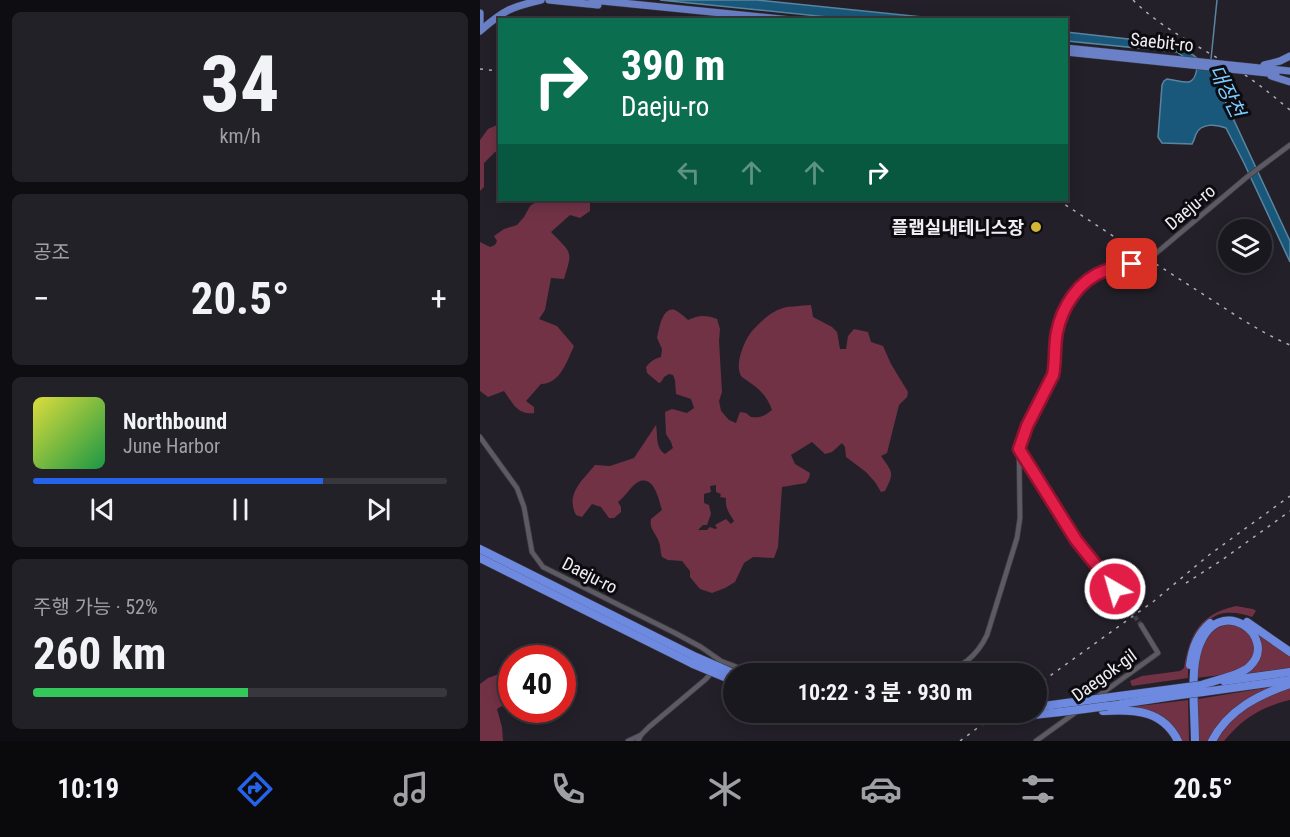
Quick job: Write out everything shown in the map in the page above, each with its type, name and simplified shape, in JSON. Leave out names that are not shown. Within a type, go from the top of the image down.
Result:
[{"type":"highway","points":[[480,31],[507,9],[542,0]]},
{"type":"highway","points":[[549,0],[767,18]]},
{"type":"highway","points":[[592,0],[640,7]]},
{"type":"highway","points":[[682,11],[733,18]]},
{"type":"highway","points":[[480,13],[480,23]]},
{"type":"highway","name":"Saebit-ro","points":[[1068,48],[1290,73]]},
{"type":"highway","name":"Saebit-ro","points":[[1068,52],[1256,69]]},
{"type":"highway","points":[[1256,69],[1290,56]]},
{"type":"highway","points":[[1256,69],[1290,82]]},
{"type":"highway","points":[[480,549],[548,588]]},
{"type":"highway","points":[[480,558],[548,588],[723,676]]},
{"type":"highway","points":[[1190,741],[1189,671],[1191,655],[1199,634],[1208,624],[1226,617],[1237,618],[1246,621],[1290,651]]},
{"type":"highway","points":[[1195,741],[1194,669],[1200,643],[1209,630],[1219,623],[1231,620],[1247,626],[1257,643],[1256,655],[1251,666],[1202,688]]},
{"type":"highway","points":[[694,661],[723,670]]},
{"type":"highway","points":[[1047,706],[1202,688],[1290,672]]},
{"type":"highway","points":[[1202,688],[1290,682]]},
{"type":"highway","points":[[1212,741],[1227,719],[1244,704],[1290,682]]},
{"type":"highway","points":[[1105,709],[1180,691]]},
{"type":"highway","points":[[1047,715],[1105,709],[1132,711],[1154,716],[1173,731],[1178,741]]},
{"type":"street","name":"Daeju-ro","points":[[963,663],[981,647],[987,635],[1017,538],[1020,518],[1019,449],[1027,426],[1053,375],[1057,333],[1065,309],[1073,295],[1088,280],[1102,272],[1148,260],[1258,168],[1290,145]]},
{"type":"street","name":"Daeju-ro","points":[[480,437],[517,488],[524,507],[532,552],[543,567],[675,633],[726,663]]},
{"type":"street","points":[[1019,449],[1076,540],[1127,606]]},
{"type":"street","name":"Daegok-gil","points":[[1036,741],[1158,653],[1141,625]]},
{"type":"street","points":[[628,741],[641,735],[706,679],[721,661]]},
{"type":"street","points":[[638,741],[641,735]]},
{"type":"shaded area","points":[[498,124],[498,152],[495,152],[484,163],[484,187],[480,191],[480,140],[488,129]]},
{"type":"shaded area","points":[[538,201],[590,201],[590,211],[580,218],[570,215],[551,232],[567,249],[569,263],[564,279],[551,278],[545,310],[539,319],[557,326],[574,346],[558,376],[548,383],[541,384],[526,401],[534,407],[534,413],[519,410],[504,391],[488,397],[480,391],[480,242],[490,247],[495,245],[497,241],[494,236],[504,229],[517,225],[530,206]]},
{"type":"shaded area","points":[[811,305],[813,317],[837,332],[840,349],[846,349],[848,336],[854,329],[868,332],[871,342],[883,346],[908,392],[907,397],[899,405],[887,453],[881,456],[891,472],[885,491],[881,492],[866,472],[846,457],[842,443],[832,452],[825,454],[812,442],[791,455],[795,464],[810,473],[806,483],[782,487],[778,547],[774,558],[753,557],[744,563],[735,582],[712,593],[700,589],[690,577],[690,571],[682,561],[662,557],[651,519],[662,510],[655,489],[648,482],[644,480],[638,482],[618,502],[621,512],[614,518],[609,518],[601,507],[592,504],[582,517],[576,515],[573,507],[574,494],[595,465],[610,466],[634,458],[656,425],[658,445],[665,454],[673,448],[666,434],[665,412],[672,409],[687,413],[694,408],[691,399],[676,394],[673,375],[669,374],[659,383],[647,373],[646,367],[653,360],[661,357],[662,349],[657,338],[667,312],[675,310],[688,320],[702,316],[717,319],[720,329],[722,392],[719,401],[721,411],[729,420],[736,423],[740,412],[757,417],[772,410],[763,394],[742,377],[740,372],[739,360],[750,334],[763,320],[779,309]],"holes":[[[716,485],[716,492],[721,494],[720,497],[726,498],[727,508],[734,521],[731,524],[726,519],[715,525],[717,528],[715,529],[710,527],[707,530],[698,530],[703,525],[707,525],[711,514],[709,505],[704,503],[704,494],[711,492],[710,486]]]},
{"type":"shaded area","points":[[1236,606],[1256,611],[1252,617],[1225,613],[1210,620],[1192,652],[1188,678],[1132,686],[1130,681],[1142,676],[1180,671],[1184,668],[1190,645],[1199,627],[1214,614]]},
{"type":"shaded area","points":[[1232,623],[1245,629],[1252,636],[1255,646],[1250,661],[1243,668],[1233,672],[1197,678],[1201,651],[1208,636],[1214,630]]},
{"type":"shaded area","points":[[1257,633],[1290,655],[1290,668],[1244,674],[1258,656]]},
{"type":"shaded area","points":[[498,674],[498,723],[501,723],[503,741],[480,741],[480,684]]},
{"type":"shaded area","points":[[1271,687],[1235,708],[1210,741],[1198,741],[1198,699]]},
{"type":"shaded area","points":[[1290,688],[1290,700],[1253,714],[1224,741],[1217,741],[1230,723],[1252,703]]},
{"type":"shaded area","points":[[1188,700],[1189,741],[1182,741],[1173,729],[1160,719],[1131,707]]},
{"type":"water","points":[[660,0],[757,0],[932,18],[837,18]]},
{"type":"water","points":[[1068,32],[1173,44],[1189,52],[1204,64],[1212,73],[1290,241],[1290,262],[1272,219],[1226,128],[1205,126],[1198,130],[1192,144],[1162,143],[1158,137],[1162,85],[1167,79],[1191,81],[1196,75],[1197,68],[1177,52],[1068,41]]},
{"type":"waterway","name":"대장천","points":[[1211,59],[1217,0]]},
{"type":"tunnel","points":[[1127,606],[1141,625]]},
{"type":"railway","points":[[1133,0],[1168,28],[1241,73],[1290,110]]},
{"type":"railway","points":[[480,69],[498,71]]},
{"type":"railway","points":[[1060,201],[1243,320],[1290,345]]},
{"type":"railway","points":[[1047,678],[1154,601],[1209,555],[1290,496]]},
{"type":"railway","points":[[1186,583],[1290,511]]},
{"type":"railway","points":[[960,741],[984,723]]},
{"type":"place","name":"플랩실내테니스장","points":[[1036,227]]},
{"type":"route","points":[[1115,589],[1076,540],[1019,449],[1027,426],[1053,375],[1057,333],[1065,309],[1073,295],[1088,280],[1102,272],[1132,264]]}]
